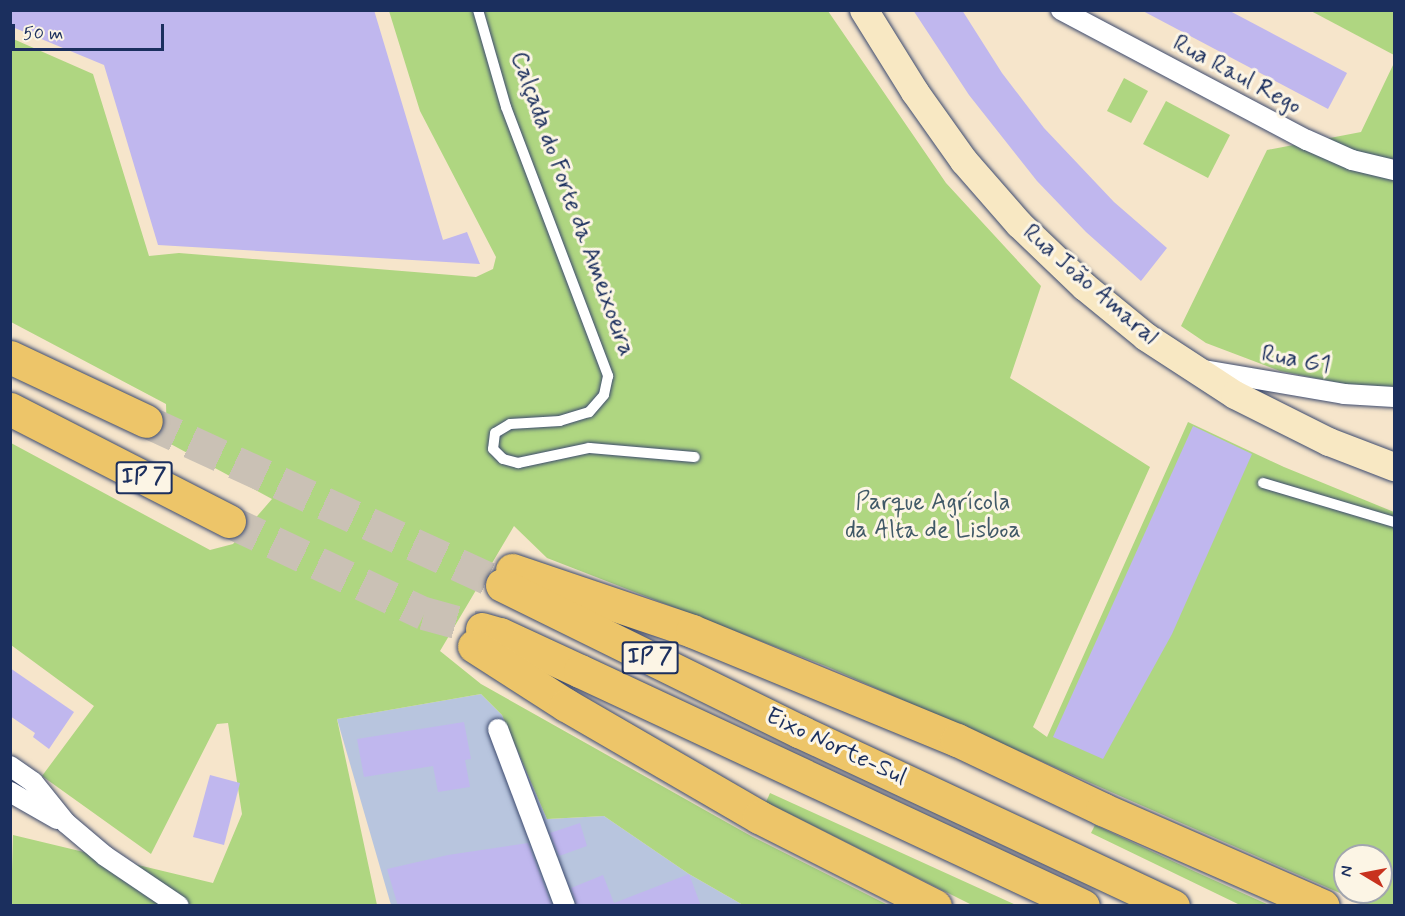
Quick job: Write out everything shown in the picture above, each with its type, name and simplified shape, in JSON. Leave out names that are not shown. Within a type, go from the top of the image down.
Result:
[{"type":"highway","points":[[10,357],[146,421]]},
{"type":"highway","name":"IP 7","points":[[10,409],[229,521]]},
{"type":"highway","name":"Eixo Norte-Sul","points":[[1173,906],[1079,859],[799,731],[507,577],[692,632],[957,740],[1102,809],[1323,906]]},
{"type":"highway","name":"Eixo Norte-Sul","points":[[935,906],[759,818],[566,705],[478,638],[500,634],[782,767],[1073,900]]},
{"type":"street","name":"Rua João Amaral","points":[[864,10],[915,92],[964,161],[1019,224],[1085,287],[1146,337],[1190,368],[1281,420],[1329,442],[1395,467]]},
{"type":"street","name":"Rua Raul Rego","points":[[1061,10],[1308,141],[1352,160],[1395,170]]},
{"type":"street","name":"Rua G1","points":[[1190,368],[1344,394],[1395,397]]},
{"type":"street","points":[[498,729],[565,906]]},
{"type":"street","points":[[10,766],[33,782],[66,823],[105,856],[179,906]]},
{"type":"street","points":[[10,792],[66,823]]},
{"type":"lane","name":"Calçada do Forte da Ameixoeira","points":[[478,10],[506,108],[608,376],[604,395],[589,412],[560,421],[510,424],[495,433],[493,449],[503,459],[518,463],[589,448],[695,457]]},
{"type":"lane","points":[[1263,483],[1395,522]]},
{"type":"shaded area","points":[[481,694],[502,715],[547,819],[604,816],[689,874],[743,905],[391,905],[337,719]]},
{"type":"green space","name":"Parque Agrícola da Alta de Lisboa","points":[[389,11],[828,11],[946,183],[1041,286],[1010,378],[1150,467],[1033,727],[1047,737],[1188,422],[1284,467],[1394,512],[1394,905],[1365,904],[1393,904],[1393,844],[1333,844],[1333,890],[828,667],[547,558],[514,526],[440,651],[481,684],[751,836],[888,905],[743,905],[689,874],[604,816],[547,819],[502,715],[481,694],[337,719],[377,905],[11,905],[13,835],[213,883],[242,814],[228,723],[217,724],[151,854],[42,776],[94,706],[11,645],[11,443],[210,550],[233,544],[272,499],[167,442],[166,404],[11,322],[11,38],[93,74],[149,256],[179,253],[476,277],[493,269],[496,257],[420,111]]},
{"type":"green space","points":[[1311,11],[1394,11],[1394,55]]},
{"type":"green space","points":[[1394,63],[1394,394],[1280,371],[1206,343],[1181,326],[1267,150],[1361,132]]},
{"type":"green space","points":[[1124,78],[1148,91],[1131,123],[1107,111]]},
{"type":"green space","points":[[1166,101],[1230,135],[1208,178],[1143,144]]},
{"type":"green space","points":[[770,793],[1016,905],[972,905],[766,802]]},
{"type":"green space","points":[[1095,825],[1269,905],[1240,905],[1091,833]]},
{"type":"building","points":[[10,10],[374,10],[443,240],[467,232],[480,264],[158,245],[104,65],[10,26]]},
{"type":"building","points":[[913,10],[962,10],[1002,73],[1044,128],[1114,202],[1167,248],[1141,281],[1086,232],[1037,181],[969,95]]},
{"type":"building","points":[[1141,10],[1228,10],[1347,73],[1328,109]]},
{"type":"building","points":[[1193,426],[1252,454],[1172,634],[1103,759],[1053,737]]},
{"type":"building","points":[[10,668],[74,712],[49,749],[33,737],[35,733],[10,716]]},
{"type":"building","points":[[464,722],[471,759],[465,760],[470,787],[438,792],[433,766],[364,777],[357,739]]},
{"type":"building","points":[[210,775],[240,783],[224,845],[193,837]]},
{"type":"building","points":[[580,823],[587,846],[559,856],[550,833]]},
{"type":"building","points":[[528,843],[552,906],[398,906],[387,869],[448,855]]},
{"type":"building","points":[[689,874],[701,906],[577,906],[571,888],[603,875],[614,903]]},
{"type":"tunnel","points":[[146,421],[502,585]]},
{"type":"tunnel","points":[[229,521],[424,613],[482,629]]}]
